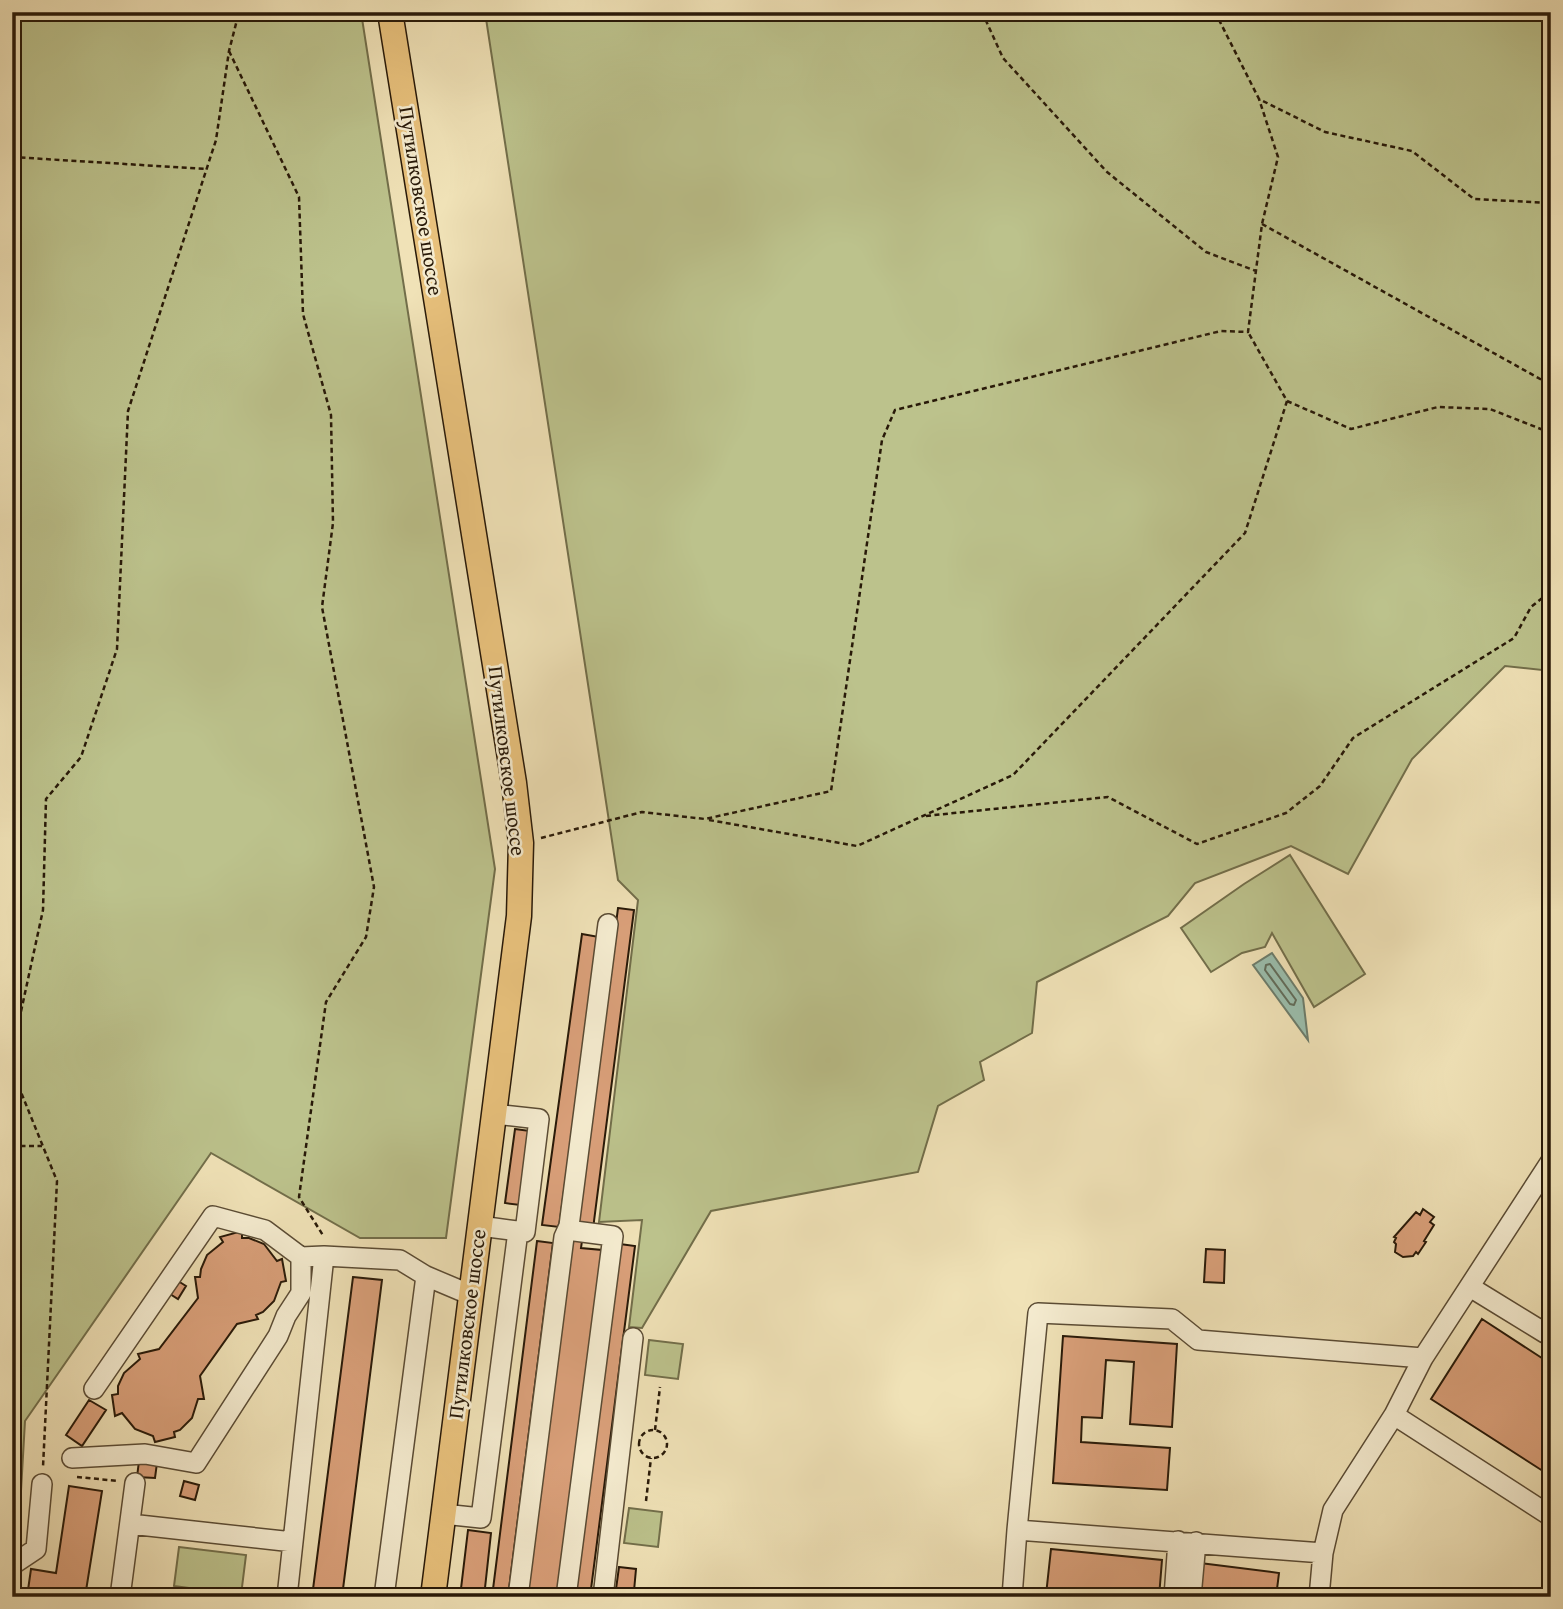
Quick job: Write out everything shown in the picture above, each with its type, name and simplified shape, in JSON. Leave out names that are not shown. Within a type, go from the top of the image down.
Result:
[{"type":"main road","name":"Путилковское шоссе","points":[[390,12],[456,410],[514,783],[521,844],[519,916],[433,1597]]},
{"type":"lane","points":[[518,1597],[564,1237],[608,924]]},
{"type":"lane","points":[[480,1226],[525,1232],[539,1119],[494,1114]]},
{"type":"lane","points":[[1319,1597],[1323,1553],[1333,1510],[1394,1415],[1423,1358],[1551,1161]]},
{"type":"lane","points":[[94,1390],[213,1216],[265,1230],[301,1257],[400,1260],[426,1276],[471,1295]]},
{"type":"lane","points":[[566,1597],[613,1236],[567,1230]]},
{"type":"lane","points":[[443,1514],[481,1518],[518,1231]]},
{"type":"lane","points":[[288,1597],[324,1256]]},
{"type":"lane","points":[[71,1467],[145,1454],[196,1463],[278,1336],[286,1316],[301,1293],[301,1257]]},
{"type":"lane","points":[[384,1597],[426,1276]]},
{"type":"lane","points":[[1470,1287],[1545,1333]]},
{"type":"lane","points":[[1012,1597],[1038,1313],[1172,1320],[1198,1340],[1423,1358]]},
{"type":"lane","points":[[603,1597],[633,1338]]},
{"type":"lane","points":[[1394,1415],[1549,1515]]},
{"type":"lane","points":[[120,1597],[135,1483]]},
{"type":"lane","points":[[12,1565],[36,1549],[42,1484]]},
{"type":"lane","points":[[130,1524],[293,1542]]},
{"type":"lane","points":[[1017,1530],[1323,1553]]},
{"type":"lane","points":[[1174,1597],[1187,1542]]},
{"type":"lane","points":[[1187,1542],[1191,1597]]},
{"type":"path","points":[[12,1053],[43,911],[46,799],[81,757],[117,649],[128,411],[215,140],[229,51],[239,12]]},
{"type":"path","points":[[982,12],[1003,58],[1107,172],[1206,252],[1256,271]]},
{"type":"path","points":[[1215,12],[1220,14],[1259,99],[1278,158],[1262,224],[1248,332],[1287,401],[1350,429],[1438,407],[1490,409],[1551,433]]},
{"type":"path","points":[[229,51],[299,197],[303,314],[331,415],[333,523],[322,607],[374,887],[366,937],[326,1002],[299,1197],[326,1239],[324,1256]]},
{"type":"path","points":[[1259,99],[1325,132],[1412,151],[1474,199],[1551,203]]},
{"type":"path","points":[[12,157],[206,169]]},
{"type":"path","points":[[1262,224],[1551,385]]},
{"type":"path","points":[[705,819],[831,792],[882,440],[895,410],[1221,331],[1248,332]]},
{"type":"path","points":[[521,844],[642,812],[705,819],[857,846],[1013,775],[1245,533],[1287,401]]},
{"type":"path","points":[[922,816],[1108,797],[1196,844],[1286,813],[1320,786],[1353,737],[1514,638],[1531,607],[1551,591]]},
{"type":"path","points":[[12,1010],[20,1018]]},
{"type":"path","points":[[12,1070],[57,1181],[42,1484]]},
{"type":"path","points":[[12,1146],[43,1146]]},
{"type":"path","points":[[655,1430],[660,1387]]},
{"type":"path","points":[[655,1430],[664,1436],[667,1446],[661,1455],[651,1458],[641,1452],[639,1441],[645,1432],[655,1430]]},
{"type":"path","points":[[646,1501],[651,1458]]},
{"type":"path","points":[[71,1467],[135,1483]]},
{"type":"green space","points":[[12,12],[361,12],[495,869],[446,1238],[360,1238],[211,1153],[25,1421],[17,1561],[12,1563]]},
{"type":"green space","points":[[485,12],[1551,12],[1551,671],[1505,666],[1412,759],[1348,874],[1291,846],[1195,883],[1168,916],[1037,982],[1032,1033],[980,1062],[984,1080],[938,1106],[918,1172],[711,1211],[642,1328],[629,1327],[642,1220],[599,1222],[638,900],[618,880]]},
{"type":"green space","points":[[1290,855],[1365,974],[1314,1007],[1272,933],[1265,947],[1242,953],[1211,972],[1181,928]]},
{"type":"green space","points":[[649,1340],[683,1344],[678,1379],[645,1375]]},
{"type":"green space","points":[[629,1508],[662,1512],[658,1547],[624,1543]]},
{"type":"green space","points":[[179,1547],[246,1555],[241,1595],[174,1586]]},
{"type":"water","points":[[1272,953],[1303,998],[1308,1040],[1253,965]]},
{"type":"building","points":[[618,908],[634,910],[593,1229],[577,1227]]},
{"type":"building","points":[[582,934],[599,937],[559,1227],[542,1225]]},
{"type":"building","points":[[515,1129],[530,1131],[520,1205],[505,1203]]},
{"type":"building","points":[[1423,1209],[1434,1217],[1430,1222],[1434,1225],[1418,1254],[1416,1252],[1413,1256],[1403,1257],[1395,1252],[1394,1237],[1416,1212],[1420,1215]]},
{"type":"building","points":[[242,1231],[242,1238],[264,1244],[277,1261],[282,1259],[286,1281],[281,1282],[274,1301],[256,1315],[258,1319],[237,1324],[200,1376],[204,1399],[198,1399],[192,1418],[180,1430],[174,1432],[175,1437],[155,1442],[153,1436],[135,1429],[122,1413],[115,1416],[112,1395],[118,1394],[118,1386],[124,1373],[140,1359],[138,1354],[159,1349],[198,1298],[195,1277],[200,1277],[207,1255],[223,1242],[220,1237]]},
{"type":"building","points":[[572,1240],[582,1241],[581,1248],[602,1250],[557,1597],[527,1597]]},
{"type":"building","points":[[537,1241],[553,1243],[508,1597],[492,1597]]},
{"type":"building","points":[[620,1244],[635,1246],[590,1597],[575,1597]]},
{"type":"building","points":[[1206,1249],[1225,1250],[1224,1283],[1204,1282]]},
{"type":"building","points":[[353,1277],[382,1280],[342,1597],[312,1597]]},
{"type":"building","points":[[178,1281],[186,1286],[178,1299],[170,1294]]},
{"type":"building","points":[[1482,1319],[1551,1364],[1551,1466],[1546,1473],[1431,1399]]},
{"type":"building","points":[[1063,1336],[1177,1344],[1172,1427],[1130,1424],[1134,1362],[1106,1360],[1102,1418],[1082,1417],[1081,1442],[1170,1448],[1167,1490],[1053,1483]]},
{"type":"building","points":[[89,1400],[106,1410],[82,1446],[66,1435]]},
{"type":"building","points":[[139,1461],[157,1463],[155,1478],[137,1477]]},
{"type":"building","points":[[184,1481],[199,1485],[195,1500],[180,1496]]},
{"type":"building","points":[[69,1486],[102,1491],[85,1597],[27,1597],[31,1569],[56,1573]]},
{"type":"building","points":[[468,1530],[491,1533],[484,1597],[460,1597]]},
{"type":"building","points":[[1051,1549],[1162,1560],[1159,1597],[1046,1595]]},
{"type":"building","points":[[1200,1563],[1279,1573],[1276,1597],[1196,1597]]},
{"type":"building","points":[[619,1567],[636,1569],[634,1591],[616,1589]]}]
